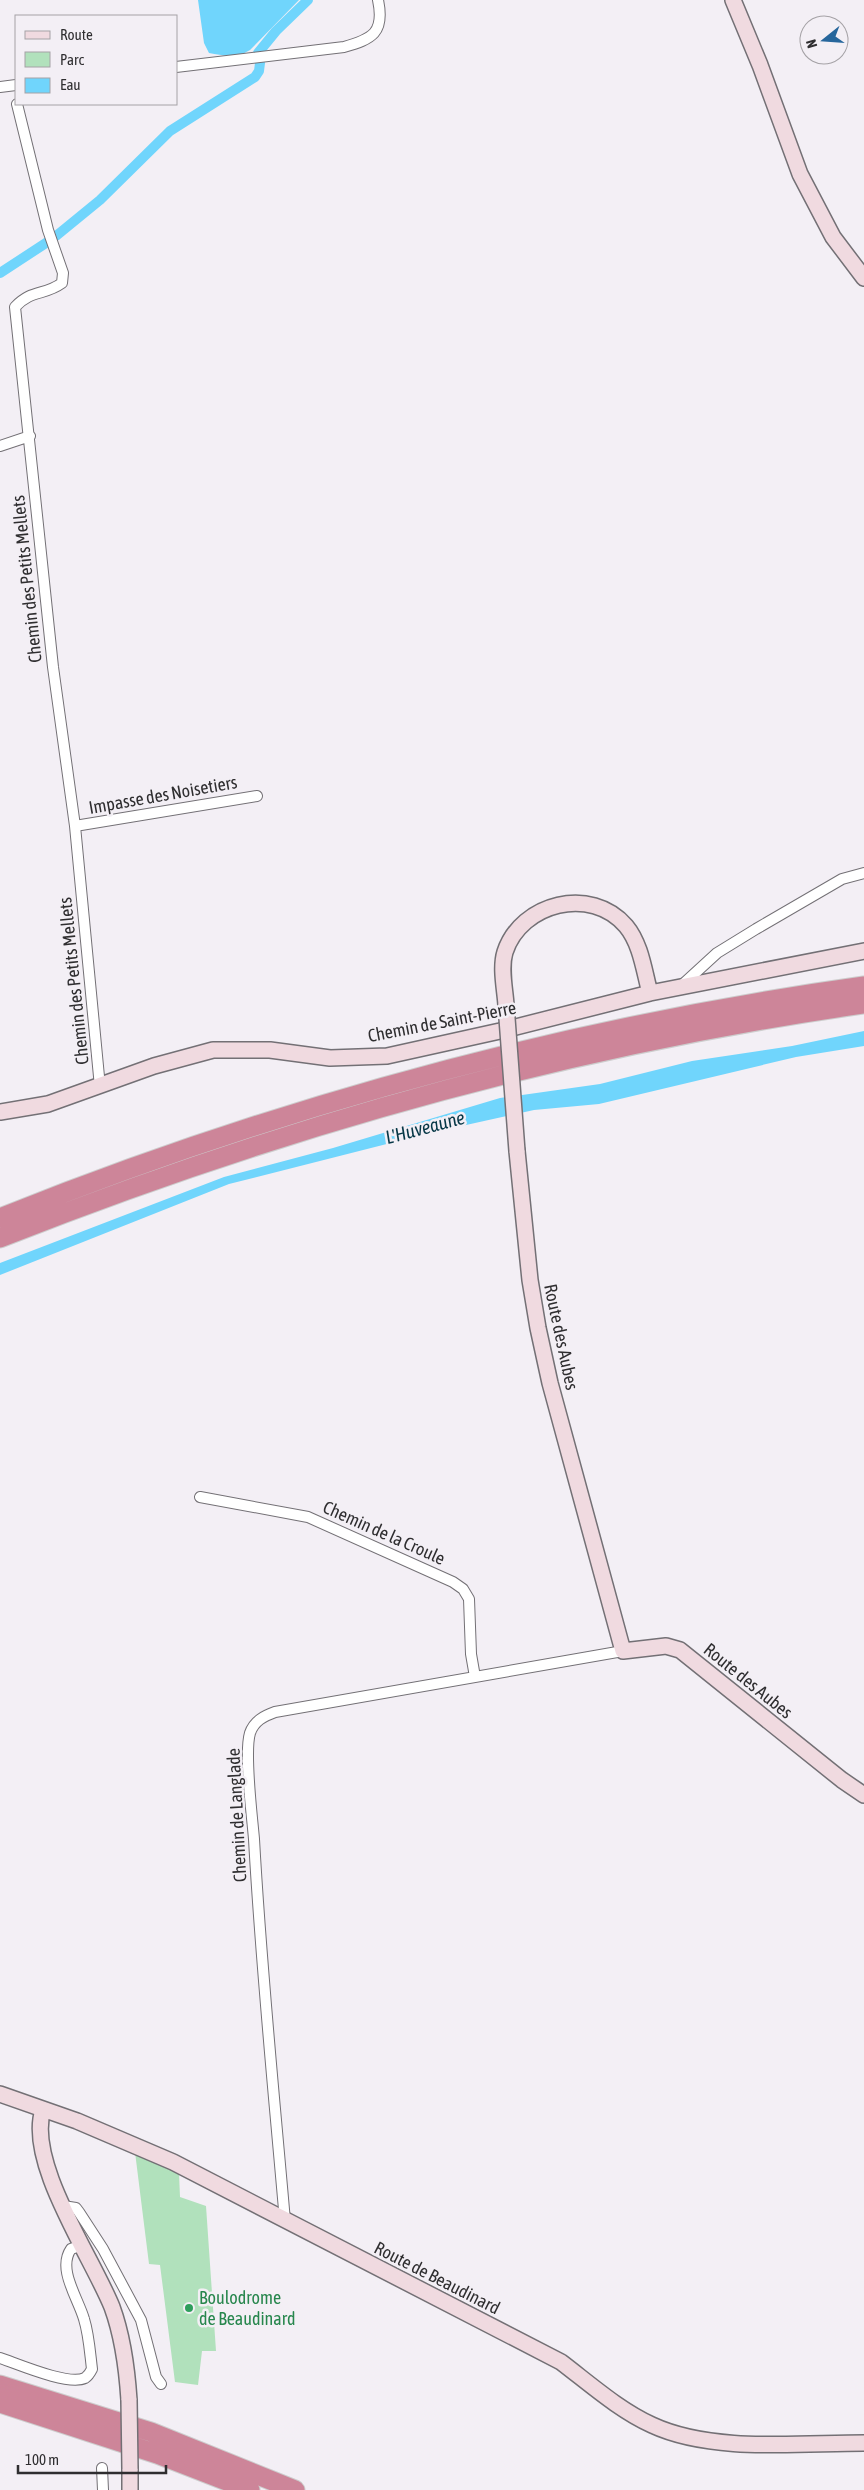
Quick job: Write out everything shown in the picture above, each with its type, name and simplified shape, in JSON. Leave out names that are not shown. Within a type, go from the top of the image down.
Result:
[{"type":"highway","points":[[0,1218],[80,1186],[251,1128],[459,1067],[613,1030],[794,996],[864,986]]},
{"type":"highway","points":[[0,1238],[89,1202],[259,1143],[467,1084],[616,1048],[799,1014],[864,1004]]},
{"type":"highway","points":[[0,2385],[151,2432],[295,2490]]},
{"type":"highway","points":[[0,2403],[157,2454],[250,2490]]},
{"type":"street","points":[[178,67],[344,47],[369,40],[378,28],[380,12],[378,0]]},
{"type":"street","points":[[732,0],[760,65],[800,174],[833,237],[864,278]]},
{"type":"street","points":[[0,88],[15,86]]},
{"type":"street","name":"Chemin des Petits Mellets","points":[[17,105],[48,230],[63,272],[62,284],[54,289],[26,296],[15,307],[53,667],[75,826],[100,1087]]},
{"type":"street","points":[[0,446],[30,436]]},
{"type":"street","name":"Impasse des Noisetiers","points":[[75,826],[257,796]]},
{"type":"street","points":[[681,987],[717,954],[756,929],[842,878],[864,873]]},
{"type":"street","name":"Route des Aubes","points":[[650,993],[638,948],[625,925],[599,907],[574,904],[542,909],[518,926],[505,954],[506,1005],[517,1150],[530,1280],[540,1339],[552,1392],[623,1651],[666,1646],[680,1650],[842,1780],[864,1795]]},
{"type":"street","name":"Chemin de Saint-Pierre","points":[[0,1112],[48,1104],[100,1087],[154,1066],[213,1050],[270,1050],[330,1058],[387,1056],[500,1031],[650,993],[864,951]]},
{"type":"street","name":"Chemin de la Croule","points":[[200,1497],[308,1517],[453,1582],[463,1589],[469,1599],[471,1654],[475,1677]]},
{"type":"street","name":"Chemin de Langlade","points":[[285,2221],[257,1906],[249,1765],[250,1734],[254,1724],[263,1717],[276,1712],[623,1651]]},
{"type":"street","name":"Route de Beaudinard","points":[[0,2094],[77,2121],[173,2162],[561,2362],[617,2404],[651,2425],[680,2436],[708,2442],[864,2443]]},
{"type":"street","points":[[43,2110],[38,2124],[42,2148],[62,2206],[112,2308],[120,2334],[127,2368],[130,2490]]},
{"type":"street","points":[[62,2206],[76,2208],[80,2212],[132,2301],[141,2320],[156,2377],[161,2384]]},
{"type":"street","points":[[0,2358],[67,2379],[83,2379],[88,2376],[92,2369],[85,2320],[68,2277],[66,2261],[71,2249],[82,2245]]},
{"type":"street","points":[[102,2468],[103,2490]]},
{"type":"green space","name":"Boulodrome de Beaudinard","points":[[135,2152],[179,2173],[180,2197],[206,2206],[216,2351],[202,2351],[198,2385],[175,2382],[160,2265],[149,2264]]},
{"type":"water","points":[[198,0],[299,0],[250,50],[230,56],[209,53],[204,43]]},
{"type":"water","name":"L'Huveaune","points":[[864,1031],[864,1046],[796,1057],[599,1104],[534,1110],[430,1133],[229,1184],[0,1275],[0,1263],[224,1177],[333,1148],[500,1098],[600,1084],[692,1061],[792,1046]]},
{"type":"waterway","points":[[258,53],[276,31],[308,0]]},
{"type":"waterway","points":[[56,236],[100,200],[170,131],[255,77],[259,71],[260,63]]},
{"type":"waterway","points":[[0,273],[49,241]]},
{"type":"place","name":"Boulodrome de Beaudinard","points":[[189,2308]]}]
